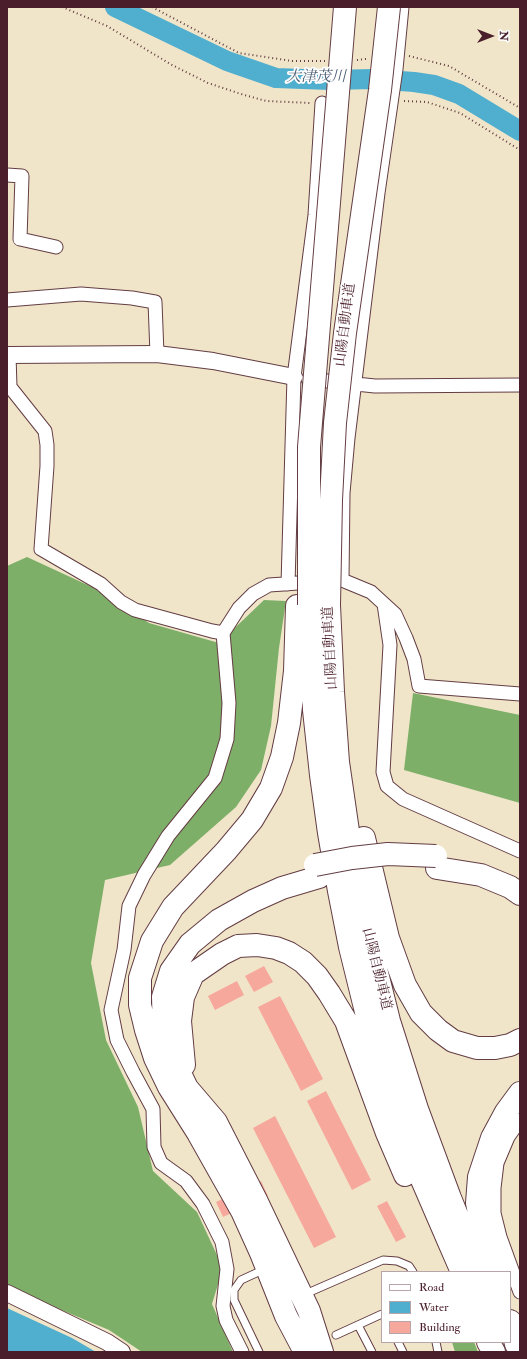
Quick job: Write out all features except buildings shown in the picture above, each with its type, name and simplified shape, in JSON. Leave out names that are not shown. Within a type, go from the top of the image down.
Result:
[{"type":"highway","name":"山陽自動車道","points":[[344,7],[299,568],[312,605],[332,692],[338,762],[349,838],[366,929],[389,1021],[417,1110],[480,1271]]},
{"type":"highway","name":"山陽自動車道","points":[[389,7],[380,90],[345,333],[336,415],[331,500],[312,605],[314,710],[328,833],[350,947],[369,1024],[391,1096],[416,1166],[462,1271]]},
{"type":"highway","points":[[305,1352],[286,1316],[242,1211],[166,1080],[155,1058],[140,1005],[140,978],[152,941],[173,907],[226,851],[252,820],[271,788],[282,757],[289,723],[295,671],[312,605]]},
{"type":"highway","points":[[312,605],[388,938],[405,985],[421,1013],[438,1030],[453,1041],[477,1048],[495,1048],[510,1045],[520,1040]]},
{"type":"highway","points":[[146,1030],[155,979],[166,956],[193,923],[230,898],[272,879],[317,871],[436,862],[487,865],[520,880]]},
{"type":"highway","points":[[436,862],[481,875],[510,887],[520,894]]},
{"type":"highway","points":[[317,871],[253,901],[219,920],[190,944],[171,972],[163,997],[164,1032],[174,1061],[187,1088],[216,1122],[306,1303],[322,1352]]},
{"type":"highway","points":[[187,1088],[180,1021],[183,997],[193,974],[222,954],[238,946],[257,945],[276,948],[289,953],[303,962],[330,992],[346,1021],[387,1133],[451,1271]]},
{"type":"highway","points":[[495,1271],[485,1244],[477,1203],[479,1177],[484,1158],[492,1138],[506,1112],[520,1093]]},
{"type":"highway","points":[[306,1303],[337,1344]]},
{"type":"highway","points":[[286,1316],[294,1352]]},
{"type":"highway","points":[[489,1343],[494,1352]]},
{"type":"street","points":[[342,580],[344,493],[348,438],[378,193],[396,69],[402,7]]},
{"type":"street","points":[[288,584],[294,377],[315,215],[322,103]]},
{"type":"street","points":[[7,175],[22,176],[20,239],[56,247]]},
{"type":"street","points":[[7,300],[81,294],[132,298],[155,302],[157,354]]},
{"type":"street","points":[[223,632],[212,631],[135,610],[121,602],[101,584],[41,549],[47,466],[45,431],[10,387],[8,355],[157,354],[213,361],[294,377],[376,386],[520,385]]},
{"type":"street","points":[[242,1352],[226,1320],[223,1306],[227,1268],[222,1242],[204,1204],[186,1181],[161,1163],[154,1147],[153,1108],[117,1040],[111,1010],[124,950],[129,906],[144,875],[168,836],[215,778],[227,739],[229,703],[223,632],[239,608],[253,594],[269,585],[342,580],[371,592],[395,614],[414,659],[419,686],[520,694]]},
{"type":"street","points":[[384,604],[390,644],[383,772],[387,786],[403,799],[520,851]]},
{"type":"street","points":[[520,1120],[508,1137],[497,1163],[494,1188],[494,1213],[500,1238],[520,1292]]},
{"type":"street","points":[[7,1293],[107,1342],[122,1352]]},
{"type":"lane","points":[[306,1303],[383,1260],[397,1261],[409,1266],[412,1271]]},
{"type":"lane","points":[[259,1352],[234,1300],[234,1290],[241,1280],[267,1268]]},
{"type":"lane","points":[[337,1344],[358,1325],[381,1314]]},
{"type":"lane","points":[[358,1325],[372,1352]]},
{"type":"lane","points":[[398,1343],[403,1352]]},
{"type":"path","points":[[62,7],[107,26],[172,65],[208,83],[241,94],[266,100],[306,104],[322,103]]},
{"type":"path","points":[[392,98],[427,102],[460,113],[520,150]]},
{"type":"green space","points":[[27,557],[92,587],[149,623],[219,643],[264,600],[286,601],[279,648],[271,726],[261,770],[236,807],[170,865],[105,880],[91,963],[106,1040],[138,1107],[153,1171],[197,1212],[223,1268],[212,1304],[233,1352],[142,1352],[109,1330],[7,1287],[7,566]]},
{"type":"green space","points":[[413,693],[520,715],[520,803],[404,770]]},
{"type":"green space","points":[[452,1343],[474,1343],[478,1352],[455,1352]]},
{"type":"water","points":[[7,1308],[72,1338],[96,1352],[7,1352]]},
{"type":"waterway","name":"大津茂川","points":[[115,7],[227,61],[276,78],[330,80],[373,79],[434,85],[459,94],[520,131]]}]
